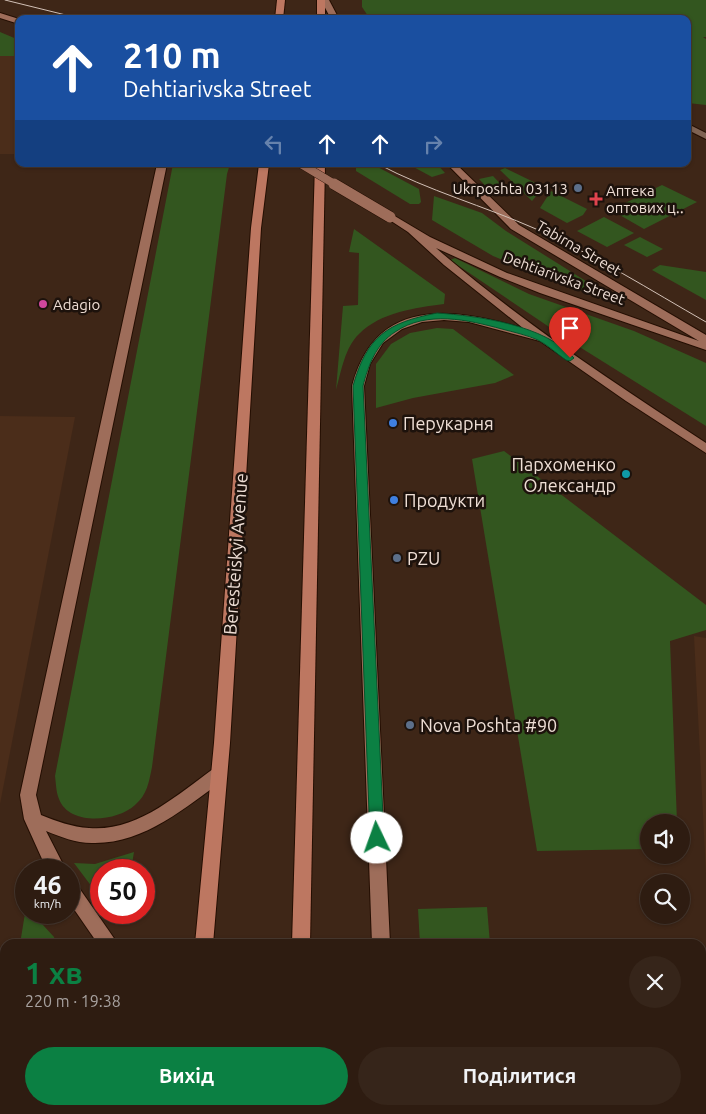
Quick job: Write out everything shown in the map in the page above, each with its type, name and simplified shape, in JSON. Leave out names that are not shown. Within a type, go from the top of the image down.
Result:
[{"type":"main road","points":[[279,15],[281,0]]},
{"type":"main road","points":[[321,0],[321,15]]},
{"type":"main road","points":[[325,0],[333,15]]},
{"type":"main road","points":[[0,15],[15,21]]},
{"type":"main road","points":[[50,859],[44,850],[32,819],[28,795],[161,167]]},
{"type":"main road","name":"Beresteiskyi Avenue","points":[[204,939],[219,774],[256,238],[264,167]]},
{"type":"main road","name":"Dehtiarivska Street","points":[[307,167],[413,232],[469,260],[531,285],[706,347]]},
{"type":"main road","points":[[301,939],[320,167]]},
{"type":"main road","name":"Tabirna Street","points":[[454,167],[515,227],[706,340]]},
{"type":"main road","name":"Dehtiarivska Street","points":[[413,232],[446,263],[542,338],[706,449]]},
{"type":"main road","points":[[381,939],[358,386],[364,364],[376,345],[392,330],[414,320],[437,316],[469,318],[542,338]]},
{"type":"main road","points":[[32,819],[61,830],[94,836],[120,833],[150,822],[219,774]]},
{"type":"main road","points":[[80,904],[105,939]]},
{"type":"street","points":[[691,128],[706,136]]},
{"type":"shaded area","points":[[0,56],[15,56],[15,154],[0,154]]},
{"type":"shaded area","points":[[0,416],[75,417],[0,804]]},
{"type":"shaded area","points":[[694,636],[706,638],[706,874]]},
{"type":"green space","points":[[362,0],[706,0],[706,37],[703,37],[706,39],[706,105],[691,103],[691,15],[367,15],[362,7]]},
{"type":"green space","points":[[0,32],[15,38],[15,56],[0,56]]},
{"type":"green space","points":[[172,167],[229,167],[152,767],[148,783],[145,793],[139,801],[127,811],[106,818],[94,818],[73,814],[64,808],[58,796],[55,776]]},
{"type":"green space","points":[[356,167],[378,167],[419,189],[421,202],[419,204],[410,204],[356,171]]},
{"type":"green space","points":[[414,167],[440,167],[445,173],[432,177]]},
{"type":"green space","points":[[505,168],[544,187],[532,201],[500,170]]},
{"type":"green space","points":[[493,176],[509,193],[495,196],[479,179]]},
{"type":"green space","points":[[662,185],[697,202],[644,229],[611,210]]},
{"type":"green space","points":[[551,191],[587,209],[583,215],[567,223],[540,208]]},
{"type":"green space","points":[[434,196],[482,213],[506,231],[613,298],[609,301],[493,256],[432,220]]},
{"type":"green space","points":[[604,217],[634,233],[607,247],[577,231]]},
{"type":"green space","points":[[354,229],[445,294],[444,304],[399,312],[377,321],[359,334],[354,339],[344,360],[336,390],[343,306],[358,305],[359,253],[349,252]]},
{"type":"green space","points":[[640,237],[663,249],[647,257],[624,245]]},
{"type":"green space","points":[[455,258],[529,294],[634,331],[706,363],[706,426],[570,341],[450,260]]},
{"type":"green space","points":[[660,265],[706,272],[706,300],[652,270]]},
{"type":"green space","points":[[437,328],[453,329],[514,375],[495,383],[413,398],[376,408],[376,364],[391,344],[410,333]]},
{"type":"green space","points":[[504,451],[706,605],[706,630],[670,641],[677,814],[640,814],[640,849],[537,851],[472,459]]},
{"type":"green space","points":[[134,852],[133,859],[111,859]]},
{"type":"green space","points":[[80,863],[90,864],[90,884],[80,871]]},
{"type":"green space","points":[[487,907],[490,939],[420,939],[418,909]]},
{"type":"green space","points":[[23,924],[42,924],[55,939],[21,939]]},
{"type":"tram line","points":[[5,0],[66,15]]},
{"type":"tram line","points":[[384,167],[558,239],[622,273],[706,322]]},
{"type":"place","name":"Ukrposhta 03113","points":[[578,188]]},
{"type":"place","name":"Аптека оптових ц‥","points":[[596,199]]},
{"type":"place","name":"Adagio","points":[[43,304]]},
{"type":"place","name":"Перукарня","points":[[393,423]]},
{"type":"place","name":"Пархоменко Олександр","points":[[626,474]]},
{"type":"place","name":"Продукти","points":[[394,500]]},
{"type":"place","name":"PZU","points":[[397,558]]},
{"type":"place","name":"Nova Poshta #90","points":[[410,725]]},
{"type":"route","points":[[377,838],[358,386],[364,364],[376,345],[392,330],[414,320],[437,316],[469,318],[542,338],[570,358]]}]
